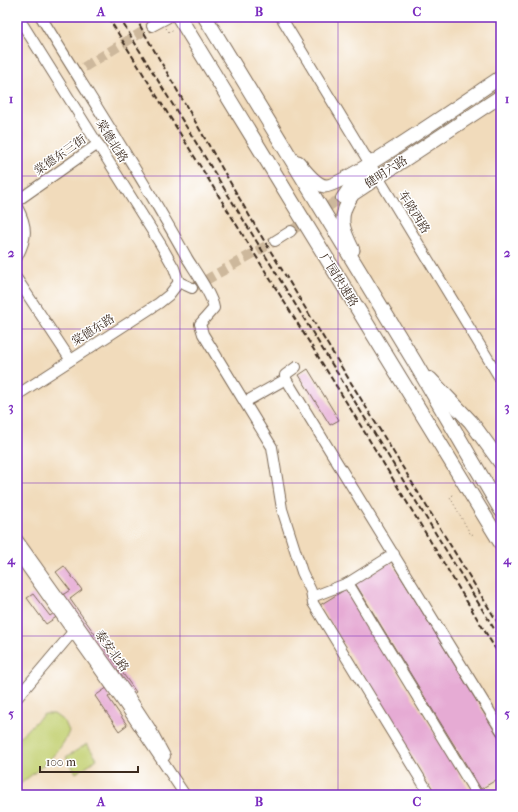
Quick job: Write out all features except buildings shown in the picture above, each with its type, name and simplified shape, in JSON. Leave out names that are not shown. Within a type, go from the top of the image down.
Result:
[{"type":"highway","name":"广园快速路","points":[[205,17],[280,138],[414,361],[501,510]]},
{"type":"highway","name":"广园快速路","points":[[171,21],[501,543]]},
{"type":"highway","points":[[414,361],[471,422],[501,463]]},
{"type":"main road","name":"健明六路","points":[[368,285],[346,236],[341,220],[343,210],[353,194],[373,171],[501,77]]},
{"type":"main road","name":"健明六路","points":[[280,138],[309,175],[323,185],[334,184],[373,171],[501,96]]},
{"type":"street","name":"棠德北路","points":[[18,17],[161,245],[174,268],[178,282]]},
{"type":"street","points":[[41,17],[213,300],[214,308],[200,324],[203,334],[272,447],[282,509],[302,572],[311,591],[313,603],[430,795]]},
{"type":"street","name":"车陂西路","points":[[281,17],[501,380]]},
{"type":"street","points":[[152,26],[171,21]]},
{"type":"street","points":[[59,82],[71,75]]},
{"type":"street","name":"棠德东三街","points":[[17,201],[98,144]]},
{"type":"street","points":[[341,198],[349,186],[373,171]]},
{"type":"street","points":[[17,207],[25,228],[24,242],[17,257]]},
{"type":"street","points":[[275,241],[291,231]]},
{"type":"street","points":[[17,279],[70,359]]},
{"type":"street","points":[[178,282],[192,288]]},
{"type":"street","name":"棠德东路","points":[[17,395],[70,359],[159,303],[169,295],[178,282]]},
{"type":"street","points":[[296,367],[285,375],[286,379],[501,730]]},
{"type":"street","points":[[245,402],[286,379]]},
{"type":"street","name":"泰安北路","points":[[17,539],[75,629]]},
{"type":"street","name":"泰安北路","points":[[17,553],[150,728],[177,783],[185,795]]},
{"type":"street","points":[[312,597],[348,583],[394,554]]},
{"type":"street","points":[[348,583],[477,795]]},
{"type":"street","points":[[17,698],[75,629]]},
{"type":"path","points":[[453,495],[450,497],[459,516],[471,535],[475,533]]},
{"type":"green space","points":[[44,714],[54,714],[65,722],[69,731],[60,748],[54,755],[17,787],[17,739]]},
{"type":"green space","points":[[87,744],[97,759],[76,773],[66,757]]},
{"type":"tunnel","points":[[71,75],[152,26]]},
{"type":"tunnel","points":[[291,231],[341,198]]},
{"type":"tunnel","points":[[192,288],[275,241]]},
{"type":"railway","points":[[108,17],[353,413],[501,658]]},
{"type":"railway","points":[[119,17],[501,640]]},
{"type":"railway","points":[[135,17],[257,229],[501,628]]}]
